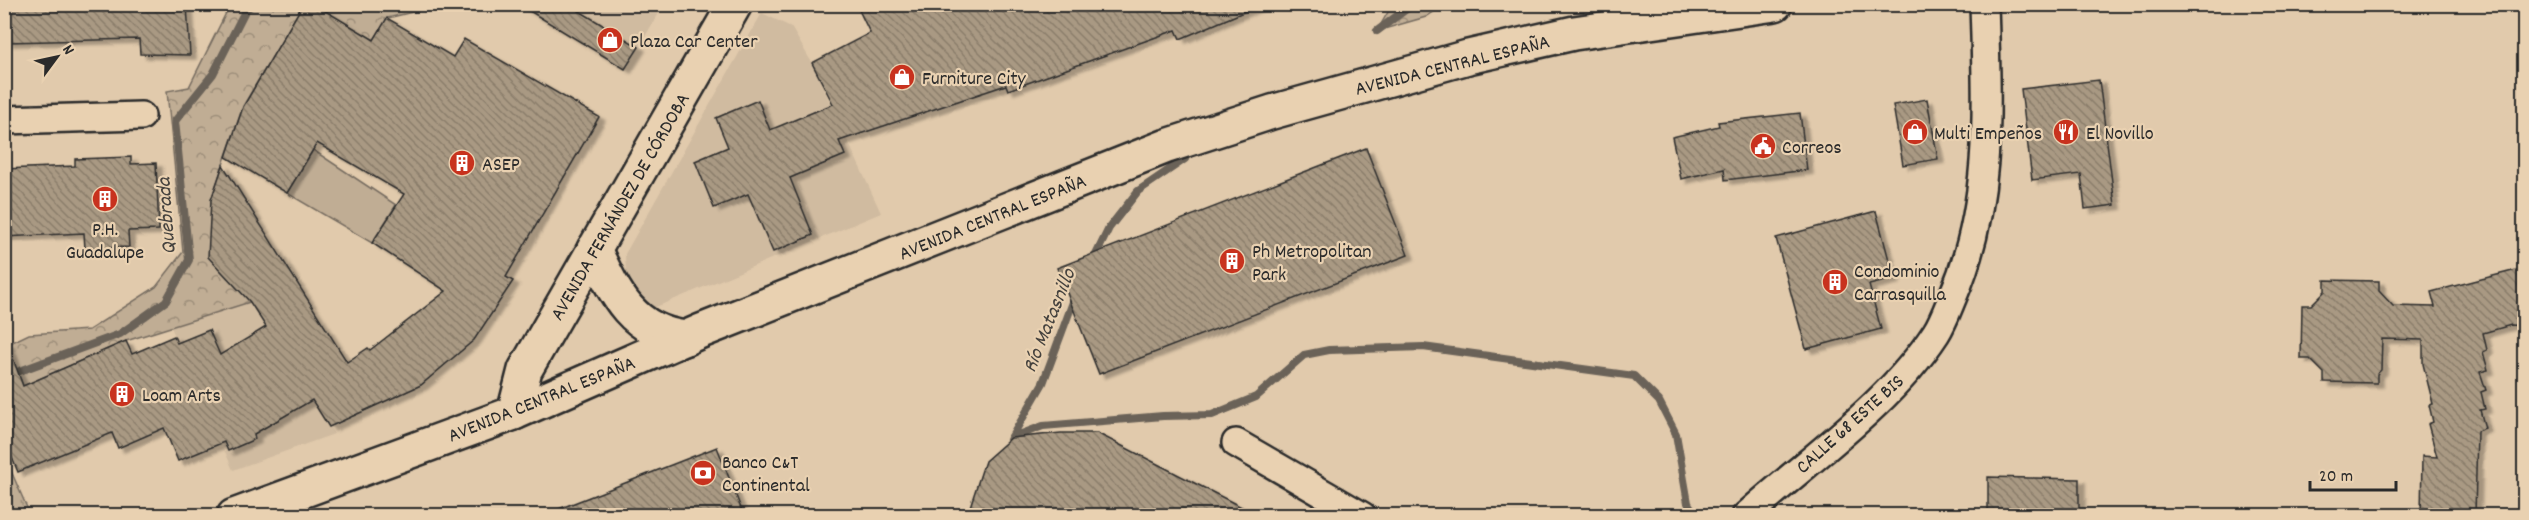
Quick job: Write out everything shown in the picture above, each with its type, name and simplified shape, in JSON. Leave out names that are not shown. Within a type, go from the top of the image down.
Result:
[{"type":"main road","name":"AVENIDA FERNÁNDEZ DE CÓRDOBA","points":[[513,413],[525,370],[735,4]]},
{"type":"main road","name":"AVENIDA CENTRAL ESPAÑA","points":[[234,516],[513,413],[686,338],[1167,146],[1272,112],[1468,57],[1575,33],[1775,4]]},
{"type":"main road","points":[[594,249],[616,293],[642,322],[664,336],[686,338]]},
{"type":"street","name":"CALLE 68 ESTE BIS","points":[[1746,516],[1874,405],[1937,333],[1964,270],[1982,201],[1987,109],[1984,4]]},
{"type":"street","points":[[4,120],[141,116]]},
{"type":"street","points":[[1236,443],[1362,516]]},
{"type":"shaded area","name":"Plaza Car Center","points":[[518,5],[664,5],[625,69]]},
{"type":"shaded area","points":[[762,13],[791,27],[812,63],[881,213],[651,309],[630,295],[625,254]]},
{"type":"shaded area","points":[[250,302],[334,434],[233,470],[171,327]]},
{"type":"green space","points":[[230,5],[303,5],[243,106],[211,200],[250,302],[126,341],[23,386],[21,380],[5,387],[4,346],[29,334],[89,330],[156,287],[183,252],[167,91],[189,87]]},
{"type":"green space","points":[[314,5],[441,5],[388,18],[374,40]]},
{"type":"green space","points":[[1392,5],[1444,5],[1426,17],[1377,31]]},
{"type":"green space","points":[[313,150],[396,205],[372,243],[287,193]]},
{"type":"green space","points":[[5,457],[28,510],[5,512]]},
{"type":"building","points":[[6,4],[187,4],[190,55],[140,54],[139,39],[7,42]]},
{"type":"building","points":[[303,4],[314,4],[374,40],[387,18],[453,57],[464,39],[599,117],[506,277],[513,281],[474,340],[421,385],[329,427],[312,400],[254,434],[255,439],[228,451],[224,442],[178,461],[164,428],[118,448],[112,433],[18,472],[4,439],[4,342],[7,342],[23,386],[126,341],[132,354],[174,336],[177,343],[209,330],[220,355],[266,327],[250,302],[208,257],[211,200],[223,165],[347,362],[368,348],[370,350],[446,291],[372,243],[404,194],[317,143],[287,193],[226,157],[243,107]]},
{"type":"building","points":[[518,4],[568,4],[639,47],[625,69]]},
{"type":"building","points":[[856,4],[1260,5],[1180,39],[1176,30],[1008,90],[1006,85],[839,141],[845,155],[790,178],[813,235],[773,252],[748,194],[714,208],[695,161],[728,147],[716,118],[758,100],[770,130],[833,104],[812,63],[870,33]]},
{"type":"building","name":"El Novillo","points":[[2099,80],[2115,205],[2085,209],[2081,174],[2032,180],[2021,89]]},
{"type":"building","name":"Multi Empeños","points":[[1927,99],[1938,159],[1903,165],[1893,105]]},
{"type":"building","name":"Correos","points":[[1800,113],[1807,170],[1725,180],[1724,169],[1681,179],[1672,137],[1719,126],[1718,122]]},
{"type":"building","name":"Ph Metropolitan Park","points":[[1366,148],[1408,255],[1099,374],[1057,268]]},
{"type":"building","name":"P.H. Guadalupe","points":[[131,157],[131,164],[156,163],[159,230],[128,231],[129,247],[85,249],[84,233],[4,237],[4,169],[75,166],[75,159]]},
{"type":"building","name":"Condominio Carrasquilla","points":[[1876,211],[1894,279],[1869,285],[1881,329],[1806,349],[1776,238]]},
{"type":"building","points":[[2524,268],[2524,326],[2511,325],[2483,333],[2487,350],[2483,352],[2488,370],[2480,372],[2486,390],[2481,392],[2485,409],[2480,410],[2485,428],[2477,431],[2475,516],[2421,516],[2422,456],[2437,457],[2428,424],[2433,422],[2429,405],[2433,404],[2423,364],[2423,340],[2382,339],[2381,370],[2377,374],[2377,383],[2324,382],[2324,373],[2310,359],[2301,359],[2302,305],[2311,305],[2325,291],[2325,280],[2379,281],[2379,291],[2393,306],[2435,307],[2431,292]]},
{"type":"building","points":[[1061,433],[1097,433],[1259,516],[967,516],[985,461],[1011,438]]},
{"type":"building","points":[[717,447],[744,516],[547,516],[546,514]]},
{"type":"building","points":[[1988,477],[2079,479],[2079,516],[1988,516]]},
{"type":"waterway","name":"Quebrada","points":[[9,375],[120,334],[166,301],[189,260],[175,121],[213,74],[246,9],[254,4]]},
{"type":"waterway","name":"Río Matasnillo","points":[[1377,31],[1413,4]]},
{"type":"waterway","name":"Río Matasnillo","points":[[1093,261],[1109,228],[1138,191],[1185,159]]},
{"type":"waterway","name":"Río Matasnillo","points":[[1010,440],[1043,383],[1076,294]]},
{"type":"waterway","points":[[1011,438],[1043,426],[1163,416],[1212,415],[1256,397],[1304,355],[1329,350],[1423,347],[1634,376],[1659,401],[1676,434],[1688,503],[1696,516]]},
{"type":"place","name":"Plaza Car Center","points":[[610,40]]},
{"type":"place","name":"Furniture City","points":[[902,77]]},
{"type":"place","name":"Multi Empeños","points":[[1915,132]]},
{"type":"place","name":"El Novillo","points":[[2066,132]]},
{"type":"place","name":"Correos","points":[[1763,146]]},
{"type":"place","name":"ASEP","points":[[462,163]]},
{"type":"place","name":"P.H. Guadalupe","points":[[105,199]]},
{"type":"place","name":"Ph Metropolitan Park","points":[[1232,261]]},
{"type":"place","name":"Condominio Carrasquilla","points":[[1835,282]]},
{"type":"place","name":"Loam Arts","points":[[122,394]]},
{"type":"place","name":"Banco C&T Continental","points":[[703,473]]}]
